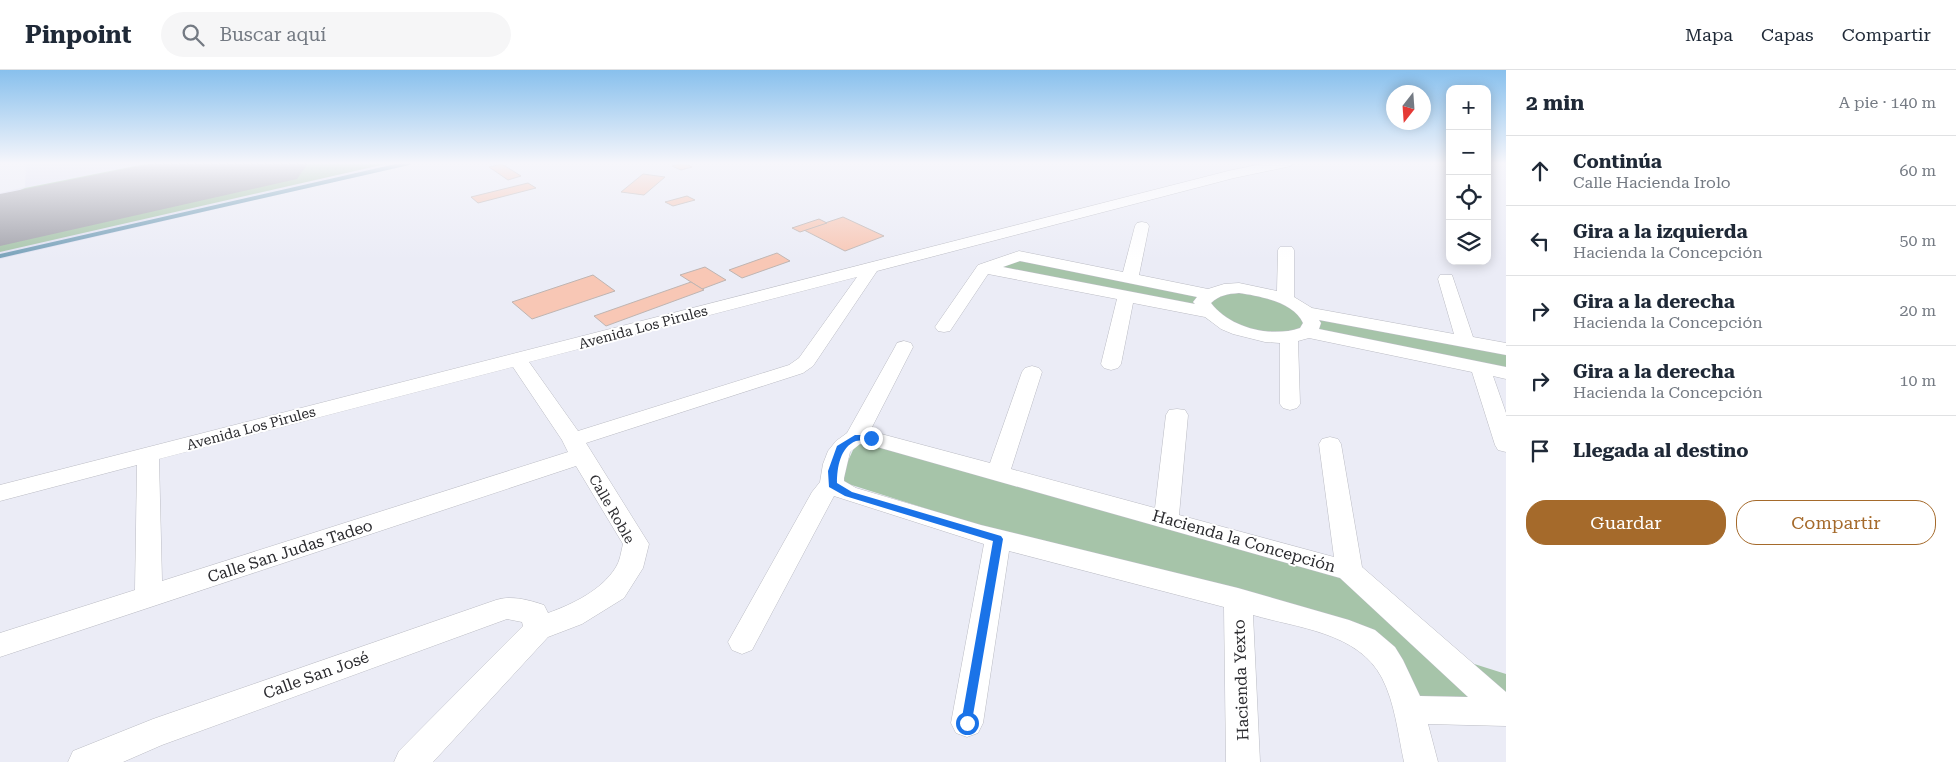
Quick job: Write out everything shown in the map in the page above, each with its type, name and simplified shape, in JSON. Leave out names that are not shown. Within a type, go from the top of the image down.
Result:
[{"type":"street","name":"Avenida Los Pirules","points":[[0,493],[1151,195]]},
{"type":"street","points":[[1130,278],[1142,226]]},
{"type":"street","points":[[1285,299],[1286,250]]},
{"type":"street","points":[[944,327],[984,268],[1019,256],[1208,294],[1222,289],[1241,288],[1263,292],[1285,299],[1307,312],[1506,349]]},
{"type":"street","name":"Calle San Judas Tadeo","points":[[0,645],[149,597],[577,448],[796,369],[806,362],[870,268]]},
{"type":"street","points":[[984,268],[1207,312]]},
{"type":"street","points":[[1446,279],[1465,341]]},
{"type":"street","points":[[1208,294],[1202,302],[1207,312],[1220,322],[1241,331],[1266,336],[1289,337],[1308,332],[1506,373]]},
{"type":"street","points":[[1111,364],[1126,296]]},
{"type":"street","points":[[1307,312],[1312,323],[1308,332]]},
{"type":"street","points":[[1289,337],[1290,404]]},
{"type":"street","points":[[742,642],[824,492],[832,485],[832,471],[841,446],[855,438],[904,347]]},
{"type":"street","name":"Calle Roble","points":[[517,359],[577,448],[636,544],[630,568],[614,591],[572,616],[538,628]]},
{"type":"street","points":[[1480,367],[1506,445]]},
{"type":"street","points":[[998,472],[1032,372]]},
{"type":"street","points":[[1166,519],[1177,415]]},
{"type":"street","name":"Hacienda la Concepción","points":[[855,438],[871,438],[998,472],[1349,571],[1506,712]]},
{"type":"street","points":[[1330,444],[1349,571]]},
{"type":"street","points":[[148,455],[149,597]]},
{"type":"street","points":[[832,485],[848,494],[998,539],[1238,599],[1340,629],[1374,645],[1396,672],[1421,762]]},
{"type":"street","points":[[967,723],[998,539]]},
{"type":"street","name":"Hacienda Yexto","points":[[1238,599],[1244,762]]},
{"type":"street","name":"Calle San José","points":[[86,762],[153,734],[506,608],[534,613],[538,628]]},
{"type":"street","points":[[411,762],[538,628]]},
{"type":"street","name":"Hacienda la Concepción","points":[[1408,710],[1506,712]]},
{"type":"shaded area","points":[[0,195],[277,195],[0,259]]},
{"type":"green space","points":[[8,195],[80,195],[0,212],[0,199]]},
{"type":"green space","points":[[156,195],[248,195],[0,252],[0,229]]},
{"type":"green space","points":[[1013,260],[1198,292],[1233,287],[1289,303],[1506,349],[1506,372],[1302,332],[1232,331],[1210,321],[1197,311],[989,267]]},
{"type":"green space","points":[[858,439],[1348,573],[1433,651],[1506,674],[1506,714],[1410,698],[1379,646],[1019,538],[839,481]]},
{"type":"building","points":[[478,195],[508,195],[478,203],[471,197]]},
{"type":"building","points":[[687,196],[695,200],[673,206],[665,202]]},
{"type":"building","points":[[843,217],[884,236],[845,251],[804,230]]},
{"type":"building","points":[[819,219],[827,223],[800,232],[792,228]]},
{"type":"building","points":[[777,253],[790,261],[742,278],[729,270]]},
{"type":"building","points":[[705,267],[726,280],[702,289],[680,275]]},
{"type":"building","points":[[593,275],[615,291],[532,319],[512,302]]},
{"type":"building","points":[[691,282],[704,290],[606,326],[594,316]]},
{"type":"waterway","points":[[0,256],[267,195]]},
{"type":"runway","points":[[0,220],[117,195]]},
{"type":"route","points":[[871,438],[855,438],[841,446],[832,471],[832,485],[848,494],[998,539],[967,723]]}]
